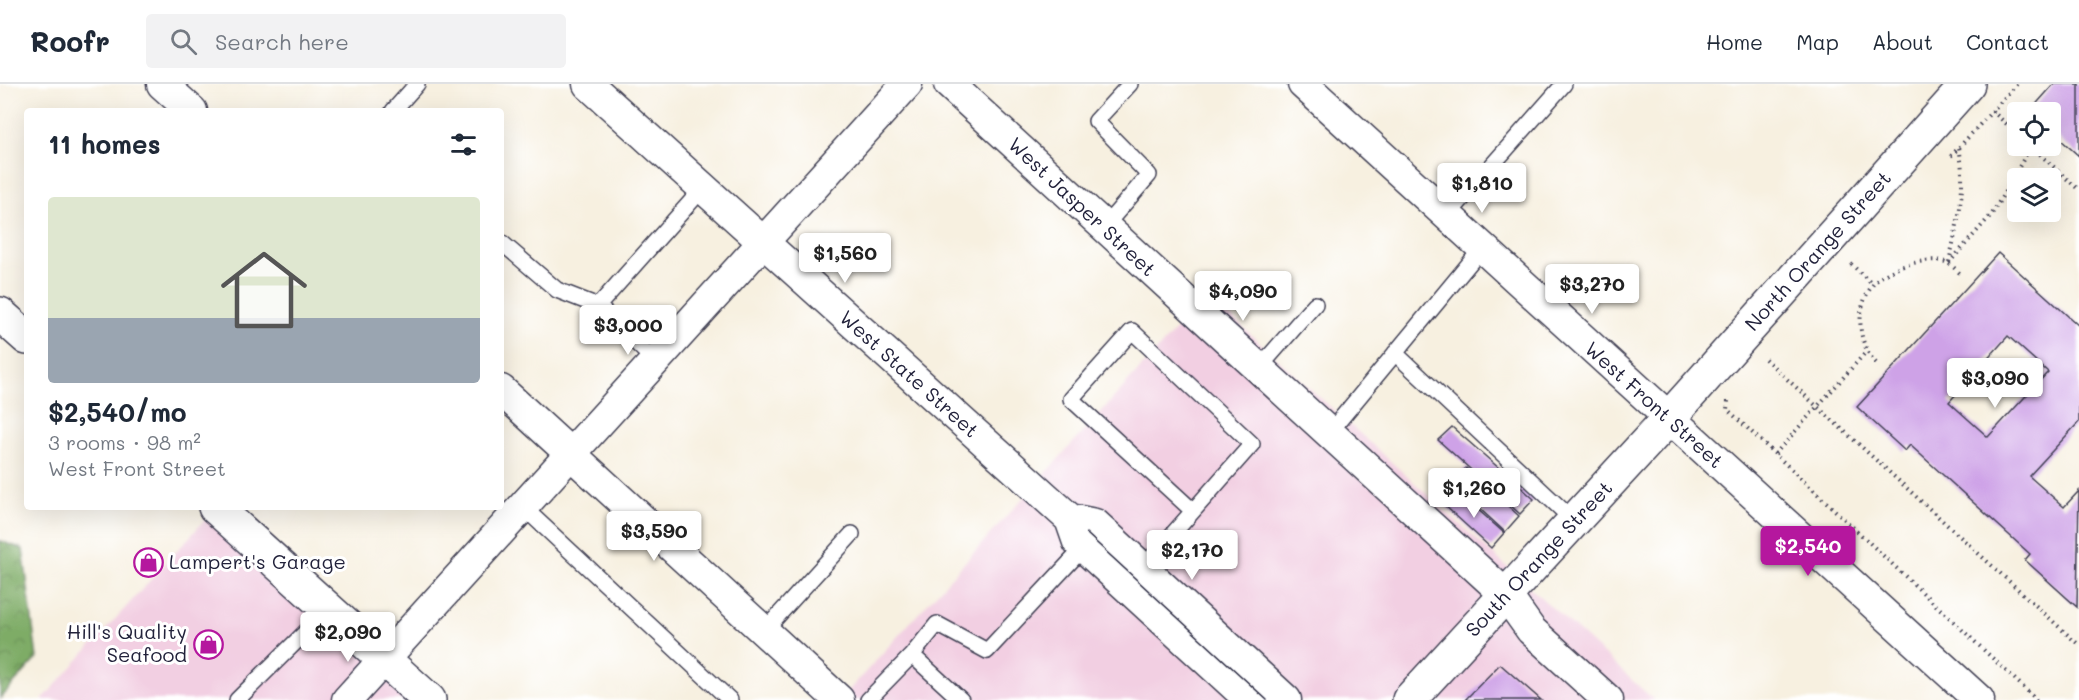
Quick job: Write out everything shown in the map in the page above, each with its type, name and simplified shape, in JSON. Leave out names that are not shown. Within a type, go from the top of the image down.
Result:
[{"type":"street","points":[[162,84],[189,108]]},
{"type":"street","name":"West State Street","points":[[588,84],[1070,519],[1095,524],[1092,538],[1134,577],[1250,700]]},
{"type":"street","points":[[347,700],[907,84]]},
{"type":"street","name":"West Jasper Street","points":[[949,84],[1506,594],[1531,630],[1608,700]]},
{"type":"street","name":"West Front Street","points":[[1303,84],[1668,418],[1965,696]]},
{"type":"street","name":"North Orange Street","points":[[1668,418],[1955,88]]},
{"type":"street","points":[[0,314],[24,335]]},
{"type":"street","points":[[504,393],[839,700]]},
{"type":"street","name":"South Orange Street","points":[[1409,700],[1668,418]]},
{"type":"street","points":[[218,510],[429,700]]},
{"type":"street","name":"West State Street","points":[[1134,577],[1286,700]]},
{"type":"lane","points":[[396,108],[417,84]]},
{"type":"lane","points":[[1104,227],[1149,175],[1096,121],[1130,84]]},
{"type":"lane","points":[[1448,215],[1564,84]]},
{"type":"lane","points":[[598,306],[703,188]]},
{"type":"lane","points":[[504,245],[557,290],[598,306],[655,362]]},
{"type":"lane","points":[[1329,433],[1483,247]]},
{"type":"lane","points":[[1258,368],[1315,304]]},
{"type":"lane","points":[[1134,577],[1193,511],[1252,444],[1132,331],[1071,399],[1193,511]]},
{"type":"lane","points":[[1395,353],[1574,521]]},
{"type":"lane","points":[[523,507],[730,700]]},
{"type":"lane","points":[[764,631],[852,534]]},
{"type":"lane","points":[[868,700],[912,655],[937,624],[987,651],[1092,538]]},
{"type":"lane","points":[[237,700],[329,609]]},
{"type":"lane","points":[[912,655],[962,700]]},
{"type":"path","points":[[1992,111],[2007,124]]},
{"type":"path","points":[[1949,263],[1962,199],[1964,174],[1959,147]]},
{"type":"path","points":[[1949,263],[1992,214],[2024,156]]},
{"type":"path","points":[[2041,156],[2079,190]]},
{"type":"path","points":[[1876,363],[1866,352],[1860,330],[1862,308],[1872,284],[1906,264],[1933,260],[1949,263],[1962,275]]},
{"type":"path","points":[[1851,264],[1872,284]]},
{"type":"path","points":[[1775,454],[1866,352]]},
{"type":"path","points":[[1765,359],[2079,645]]},
{"type":"path","points":[[1727,409],[2037,700]]},
{"type":"shaded area","points":[[1207,295],[1654,700],[840,700]]},
{"type":"shaded area","points":[[213,511],[422,700],[42,700]]},
{"type":"green space","points":[[0,541],[23,549],[37,658],[0,699]]},
{"type":"building","points":[[2054,84],[2079,84],[2079,156],[2061,140],[2061,102],[2038,102]]},
{"type":"building","points":[[1998,253],[2079,326],[2079,422],[2029,476],[2064,507],[2079,491],[2077,607],[2025,560],[2030,554],[1910,445],[1905,451],[1857,407]],"holes":[[[2008,336],[2048,372],[1988,437],[1949,402]]]},
{"type":"building","points":[[1452,427],[1534,499],[1520,514],[1438,440]]},
{"type":"building","points":[[1466,468],[1519,516],[1505,532],[1452,483]]},
{"type":"building","points":[[1456,490],[1504,533],[1491,548],[1443,504]]},
{"type":"building","points":[[1500,664],[1541,700],[1465,700]]},
{"type":"tram line","points":[[1086,533],[1267,700]]},
{"type":"place","name":"Lampert's Garage","points":[[148,562]]},
{"type":"place","name":"Hill's Quality Seafood","points":[[208,644]]}]
